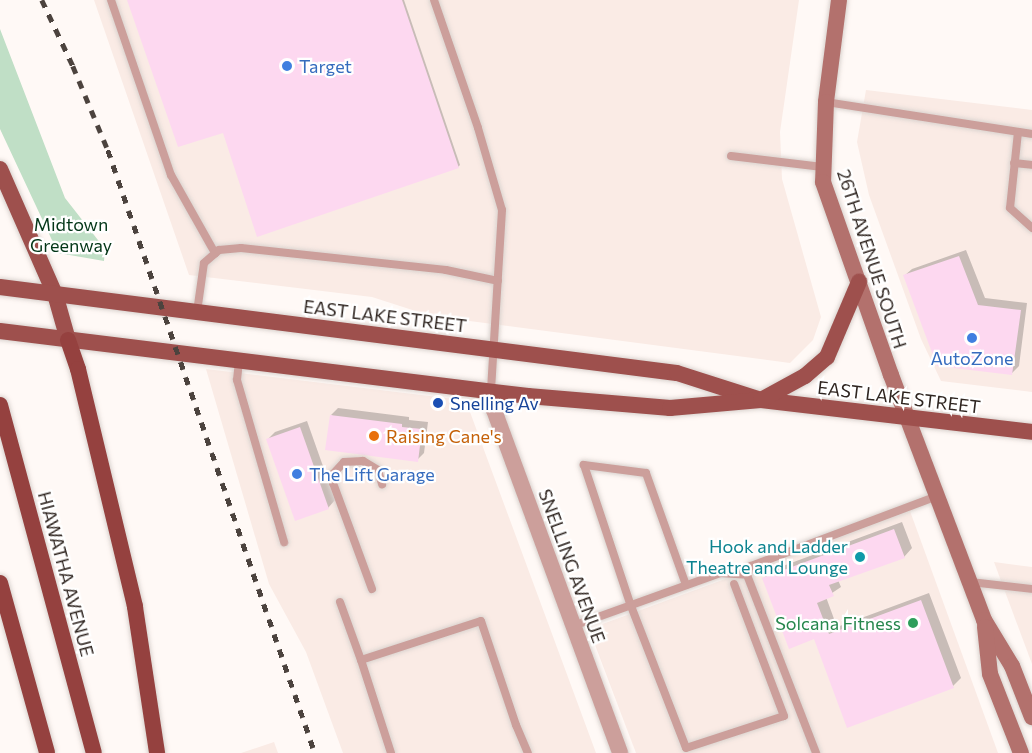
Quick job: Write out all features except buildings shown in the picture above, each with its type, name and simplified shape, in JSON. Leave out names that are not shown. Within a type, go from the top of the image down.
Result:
[{"type":"highway","points":[[68,340],[78,369],[135,607],[156,753]]},
{"type":"highway","name":"HIAWATHA AVENUE","points":[[0,405],[94,753]]},
{"type":"highway","points":[[0,583],[46,753]]},
{"type":"main road","name":"26TH AVENUE SOUTH","points":[[839,0],[826,102],[823,182],[891,375],[984,620]]},
{"type":"main road","points":[[0,169],[55,294],[68,340]]},
{"type":"main road","points":[[761,400],[805,376],[827,357],[859,282]]},
{"type":"main road","name":"EAST LAKE STREET","points":[[0,287],[677,373],[761,400],[1032,432]]},
{"type":"main road","name":"EAST LAKE STREET","points":[[0,331],[491,392],[670,408],[761,400]]},
{"type":"main road","points":[[984,620],[1012,666],[1032,717]]},
{"type":"main road","points":[[984,620],[990,674],[1021,753]]},
{"type":"street","name":"SNELLING AVENUE","points":[[491,392],[494,410],[619,753]]},
{"type":"lane","points":[[111,0],[171,175],[215,253]]},
{"type":"lane","points":[[434,0],[478,128],[502,210],[491,392]]},
{"type":"lane","points":[[826,102],[1032,134]]},
{"type":"lane","points":[[1018,132],[1010,208],[1032,228]]},
{"type":"lane","points":[[731,156],[822,167]]},
{"type":"lane","points":[[1014,163],[1032,165]]},
{"type":"lane","points":[[1022,219],[1032,220]]},
{"type":"lane","points":[[198,312],[204,263],[219,250],[241,248],[446,270],[498,281]]},
{"type":"lane","points":[[239,361],[237,380],[284,542]]},
{"type":"lane","points":[[372,589],[333,483],[333,474],[344,462],[363,461],[378,470],[382,484]]},
{"type":"lane","points":[[686,585],[646,473],[584,465],[631,606],[686,748],[784,716],[734,584]]},
{"type":"lane","points":[[815,753],[747,575],[751,566],[937,496]]},
{"type":"lane","points":[[573,627],[720,573],[747,575]]},
{"type":"lane","points":[[970,582],[1032,589]]},
{"type":"lane","points":[[340,602],[391,753]]},
{"type":"lane","points":[[361,660],[481,621],[516,725],[528,753]]},
{"type":"shaded area","points":[[94,0],[799,0],[780,132],[782,179],[821,317],[813,340],[790,363],[431,316],[372,297],[189,275]]},
{"type":"shaded area","points":[[866,90],[1032,110],[1032,392],[941,381],[921,339],[869,195],[857,142]]},
{"type":"shaded area","points":[[206,369],[454,399],[470,412],[596,753],[343,753],[306,652],[269,584]]},
{"type":"shaded area","points":[[910,511],[998,753],[636,753],[589,629]]},
{"type":"shaded area","points":[[994,562],[1032,567],[1032,664]]},
{"type":"shaded area","points":[[274,742],[278,753],[241,753]]},
{"type":"green space","name":"Midtown Greenway","points":[[0,29],[65,198],[105,249],[104,261],[58,253],[0,129]]},
{"type":"railway","points":[[42,0],[108,150],[315,753]]},
{"type":"place","name":"Target","points":[[287,66]]},
{"type":"place","name":"AutoZone","points":[[972,338]]},
{"type":"place","name":"Snelling Av","points":[[438,403]]},
{"type":"place","name":"Raising Cane's","points":[[374,436]]},
{"type":"place","name":"The Lift Garage","points":[[297,474]]},
{"type":"place","name":"Hook and Ladder Theatre and Lounge","points":[[860,557]]},
{"type":"place","name":"Solcana Fitness","points":[[913,623]]}]
